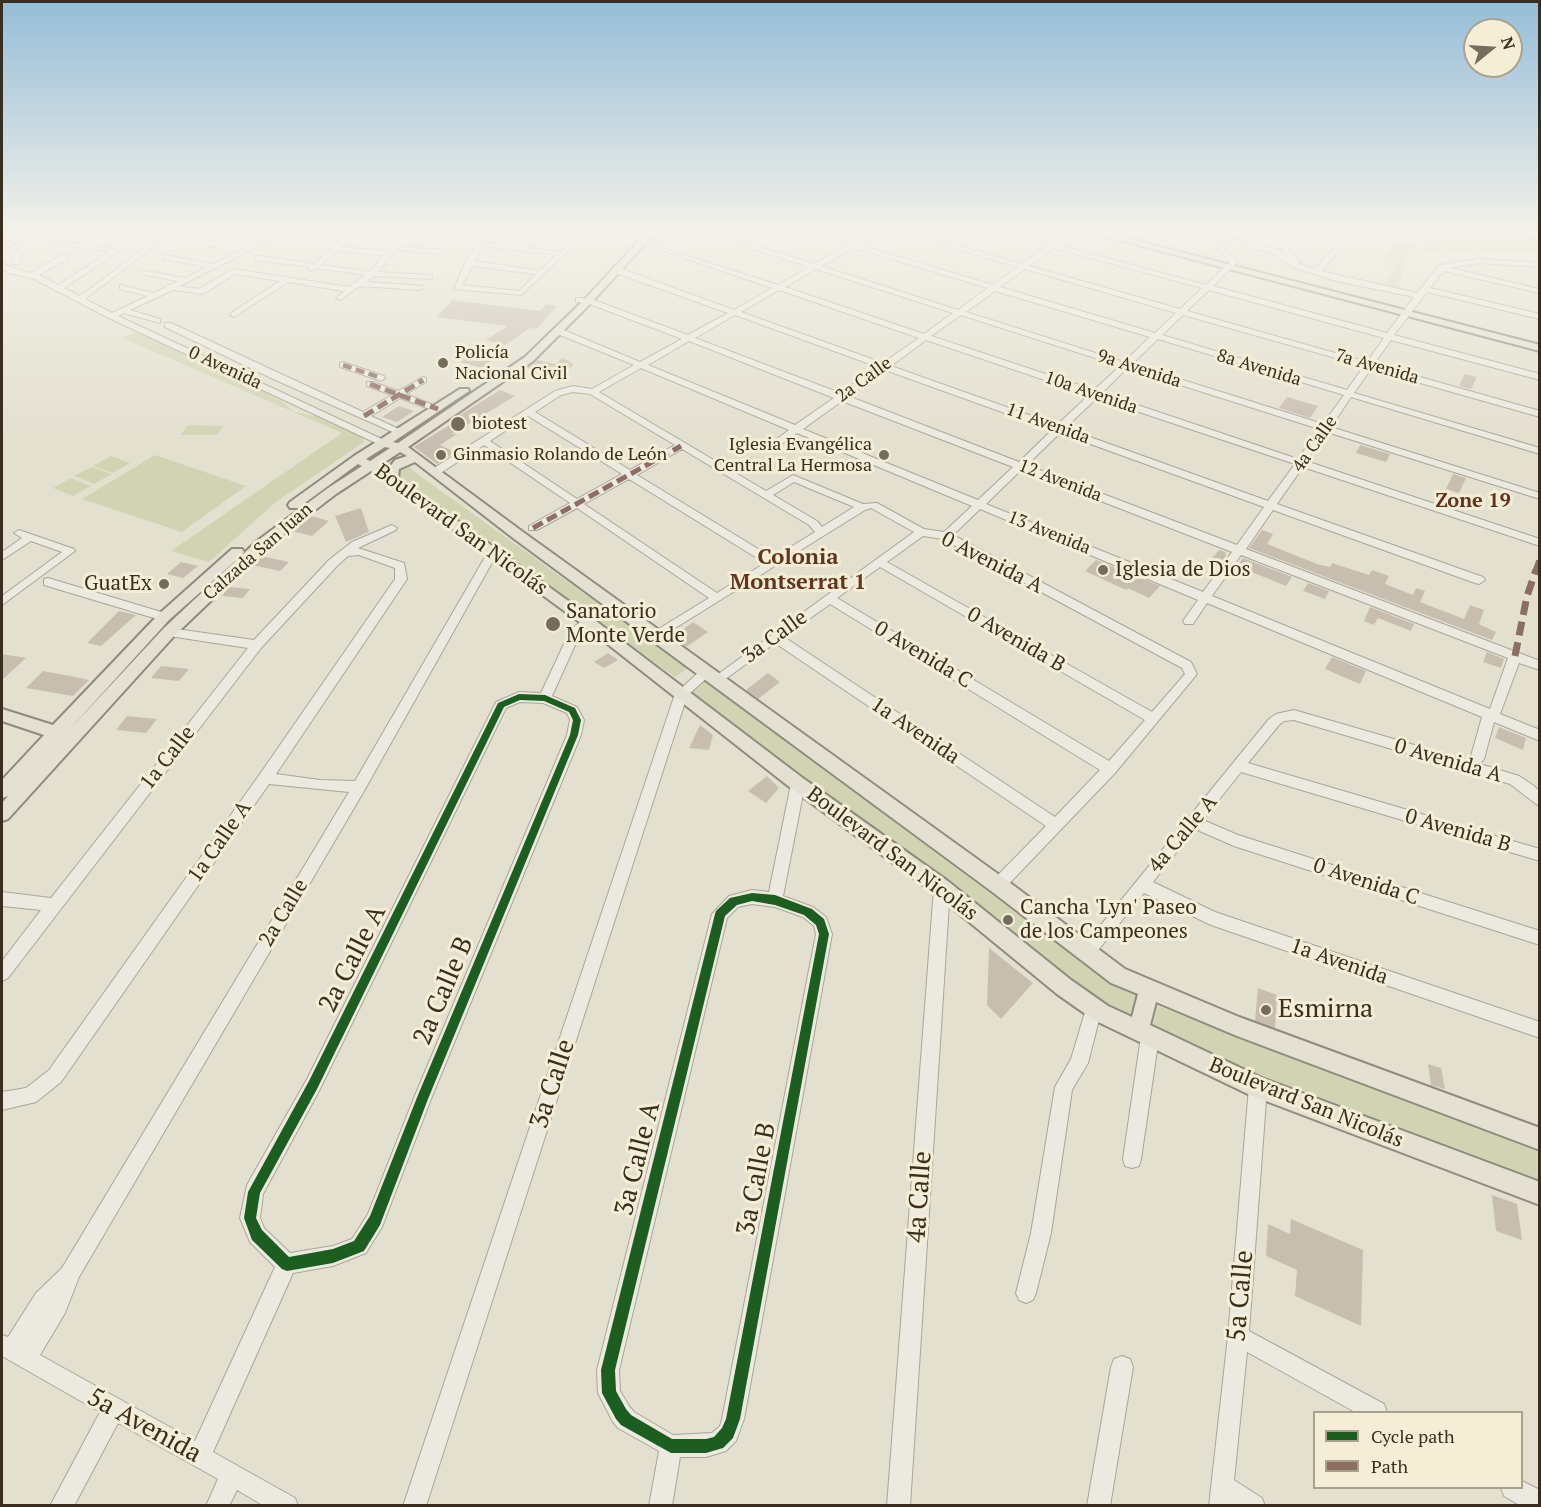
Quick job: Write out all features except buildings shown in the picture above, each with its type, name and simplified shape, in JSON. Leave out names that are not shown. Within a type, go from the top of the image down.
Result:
[{"type":"main road","name":"Calzada San Juan","points":[[400,440],[438,409],[509,361],[580,302]]},
{"type":"main road","name":"Calzada San Juan","points":[[2,813],[62,735],[164,617],[282,514],[529,358],[558,331],[581,302]]},
{"type":"main road","points":[[1374,302],[1539,343]]},
{"type":"main road","points":[[1408,311],[1539,348]]},
{"type":"main road","points":[[529,358],[529,353],[541,340],[538,337]]},
{"type":"main road","name":"Boulevard San Nicolás","points":[[383,443],[400,440],[435,472],[998,885],[1118,976],[1149,991],[1539,1139]]},
{"type":"main road","name":"Calzada San Juan","points":[[2,791],[290,521],[365,462],[383,443]]},
{"type":"main road","points":[[392,478],[393,468],[407,459],[417,457]]},
{"type":"main road","name":"Boulevard San Nicolás","points":[[365,462],[392,478],[587,621],[798,784],[942,888],[1064,987],[1094,1008],[1258,1087],[1539,1194]]},
{"type":"main road","points":[[2,715],[62,735]]},
{"type":"main road","points":[[1144,1034],[1149,991]]},
{"type":"street","name":"0 Avenida","points":[[86,302],[383,443]]},
{"type":"street","points":[[111,315],[141,302]]},
{"type":"street","points":[[234,315],[253,302]]},
{"type":"street","name":"12 Avenida","points":[[589,302],[688,338],[1539,666]]},
{"type":"street","name":"11 Avenida","points":[[708,302],[1479,580]]},
{"type":"street","points":[[593,392],[752,302]]},
{"type":"street","name":"10a Avenida","points":[[821,302],[1539,543]]},
{"type":"street","name":"9a Avenida","points":[[928,302],[1539,496]]},
{"type":"street","name":"2a Calle","points":[[774,445],[973,302]]},
{"type":"street","name":"8a Avenida","points":[[1041,302],[1539,451]]},
{"type":"street","name":"7a Avenida","points":[[1148,302],[1539,414]]},
{"type":"street","points":[[946,536],[1192,302]]},
{"type":"street","points":[[1264,302],[1539,377]]},
{"type":"street","name":"4a Calle","points":[[1190,621],[1414,302]]},
{"type":"street","points":[[1479,302],[1539,317]]},
{"type":"street","points":[[122,311],[157,321]]},
{"type":"street","points":[[168,325],[367,418],[400,440]]},
{"type":"street","name":"13 Avenida","points":[[558,331],[1494,715],[1539,736]]},
{"type":"street","points":[[343,365],[381,378],[370,384],[438,409]]},
{"type":"street","points":[[353,429],[398,394],[423,380]]},
{"type":"street","points":[[435,472],[558,393],[573,389],[593,392],[766,495],[813,524],[821,532]]},
{"type":"street","points":[[528,412],[773,562]]},
{"type":"street","points":[[484,441],[717,598]]},
{"type":"street","points":[[533,528],[681,446]]},
{"type":"street","name":"0 Avenida A","points":[[766,495],[793,478],[862,507],[873,504],[921,532],[946,536],[1187,665],[1191,674],[1152,718]]},
{"type":"street","points":[[656,636],[862,507]]},
{"type":"street","name":"1a Calle","points":[[2,973],[257,645],[333,563],[357,544],[392,528]]},
{"type":"street","name":"3a Calle","points":[[414,1506],[681,694],[775,637],[921,532]]},
{"type":"street","points":[[2,601],[70,550],[19,533]]},
{"type":"street","points":[[2,556],[30,537]]},
{"type":"street","name":"1a Calle A","points":[[2,1101],[30,1096],[55,1077],[265,778],[401,579],[400,566],[360,551],[347,553]]},
{"type":"street","name":"2a Calle","points":[[13,1352],[58,1306],[71,1271],[359,787],[493,552]]},
{"type":"street","name":"0 Avenida B","points":[[880,562],[1152,718]]},
{"type":"street","points":[[48,582],[164,617]]},
{"type":"street","name":"0 Avenida C","points":[[829,598],[1110,769]]},
{"type":"street","points":[[545,698],[575,632],[587,621]]},
{"type":"street","points":[[169,632],[257,645]]},
{"type":"street","name":"1a Avenida","points":[[775,637],[1056,825]]},
{"type":"street","points":[[1468,766],[1477,759],[1515,656]]},
{"type":"street","name":"2a Calle A","points":[[287,1264],[257,1235],[250,1218],[254,1192],[313,1085],[501,705],[519,697],[545,698]]},
{"type":"street","name":"2a Calle B","points":[[287,1264],[333,1256],[359,1245],[375,1220],[422,1099],[574,735],[577,720],[572,710],[545,698]]},
{"type":"street","points":[[1494,715],[1484,761],[1496,774]]},
{"type":"street","name":"0 Avenida A","points":[[1281,717],[1294,716],[1496,774],[1522,784],[1539,801]]},
{"type":"street","name":"4a Calle A","points":[[1086,953],[1274,722],[1281,717]]},
{"type":"street","points":[[998,885],[1110,769],[1152,718]]},
{"type":"street","name":"0 Avenida B","points":[[1239,766],[1539,855]]},
{"type":"street","points":[[265,778],[359,787]]},
{"type":"street","points":[[775,900],[798,784]]},
{"type":"street","name":"0 Avenida C","points":[[1194,822],[1234,840],[1539,938]]},
{"type":"street","name":"1a Avenida","points":[[1142,884],[1211,918],[1539,1030]]},
{"type":"street","name":"4a Calle","points":[[898,1506],[942,888]]},
{"type":"street","name":"3a Calle A","points":[[671,1446],[626,1420],[621,1414],[609,1393],[610,1362],[720,914],[729,904],[741,898],[775,900]]},
{"type":"street","points":[[2,899],[53,905]]},
{"type":"street","name":"3a Calle B","points":[[671,1446],[706,1446],[718,1443],[728,1433],[735,1408],[824,934],[820,922],[808,912],[775,900]]},
{"type":"street","points":[[1026,1293],[1041,1233],[1064,1087],[1079,1063],[1094,1008]]},
{"type":"street","points":[[1132,1159],[1144,1034]]},
{"type":"street","name":"5a Calle","points":[[1221,1496],[1238,1336],[1258,1087]]},
{"type":"street","points":[[199,1457],[287,1264]]},
{"type":"street","points":[[1238,1336],[1372,1411]]},
{"type":"street","name":"5a Avenida","points":[[13,1352],[286,1506]]},
{"type":"street","points":[[1098,1506],[1122,1367]]},
{"type":"street","points":[[61,1506],[114,1409]]},
{"type":"street","points":[[660,1506],[671,1446]]},
{"type":"street","points":[[217,1506],[232,1475]]},
{"type":"street","points":[[1514,1489],[1539,1503]]},
{"type":"street","points":[[1221,1496],[1254,1506]]},
{"type":"green space","points":[[136,332],[197,358],[280,400],[295,412],[320,417],[363,436],[364,442],[276,502],[209,562],[171,551],[342,433],[122,338]]},
{"type":"green space","points":[[189,425],[224,426],[216,435],[180,435]]},
{"type":"green space","points":[[395,454],[400,455],[412,470],[688,668],[675,677],[376,468]]},
{"type":"green space","points":[[155,455],[246,486],[182,532],[82,499]]},
{"type":"green space","points":[[111,456],[130,463],[113,473],[93,466]]},
{"type":"green space","points":[[92,467],[112,474],[94,484],[74,476]]},
{"type":"green space","points":[[71,478],[91,486],[73,496],[53,488]]},
{"type":"green space","points":[[698,676],[1062,947],[1140,993],[1129,1017],[1083,991],[683,688]]},
{"type":"green space","points":[[1158,1006],[1539,1152],[1539,1184],[1312,1100],[1151,1030]]},
{"type":"marked path","points":[[343,365],[381,378]]},
{"type":"marked path","points":[[364,416],[423,380]]},
{"type":"marked path","points":[[370,384],[438,409]]},
{"type":"marked path","points":[[533,528],[681,446]]},
{"type":"marked path","points":[[1515,656],[1527,596],[1540,557]]},
{"type":"cycle path","points":[[519,697],[545,698],[572,710],[577,720],[574,735],[422,1099],[375,1220],[359,1246],[333,1256],[287,1264],[257,1235],[250,1218],[254,1192],[313,1085],[501,705],[519,697]]},
{"type":"cycle path","points":[[752,897],[775,900],[808,912],[820,922],[824,934],[733,1419],[728,1433],[718,1443],[706,1446],[671,1446],[626,1420],[621,1414],[609,1393],[608,1370],[720,914],[734,901],[752,897]]},
{"type":"place","name":"Policía Nacional Civil","points":[[443,363]]},
{"type":"place","name":"biotest","points":[[458,424]]},
{"type":"place","name":"Ginmasio Rolando de León","points":[[441,455]]},
{"type":"place","name":"Iglesia Evangélica Central La Hermosa","points":[[884,455]]},
{"type":"place","name":"Iglesia de Dios","points":[[1103,570]]},
{"type":"place","name":"GuatEx","points":[[164,584]]},
{"type":"place","name":"Sanatorio Monte Verde","points":[[553,624]]},
{"type":"place","name":"Cancha 'Lyn' Paseo de los Campeones","points":[[1008,920]]},
{"type":"place","name":"Esmirna","points":[[1266,1010]]},
{"type":"district","name":"Zone 19","points":[[1473,501]]},
{"type":"district","name":"Colonia Montserrat 1","points":[[798,570]]}]
